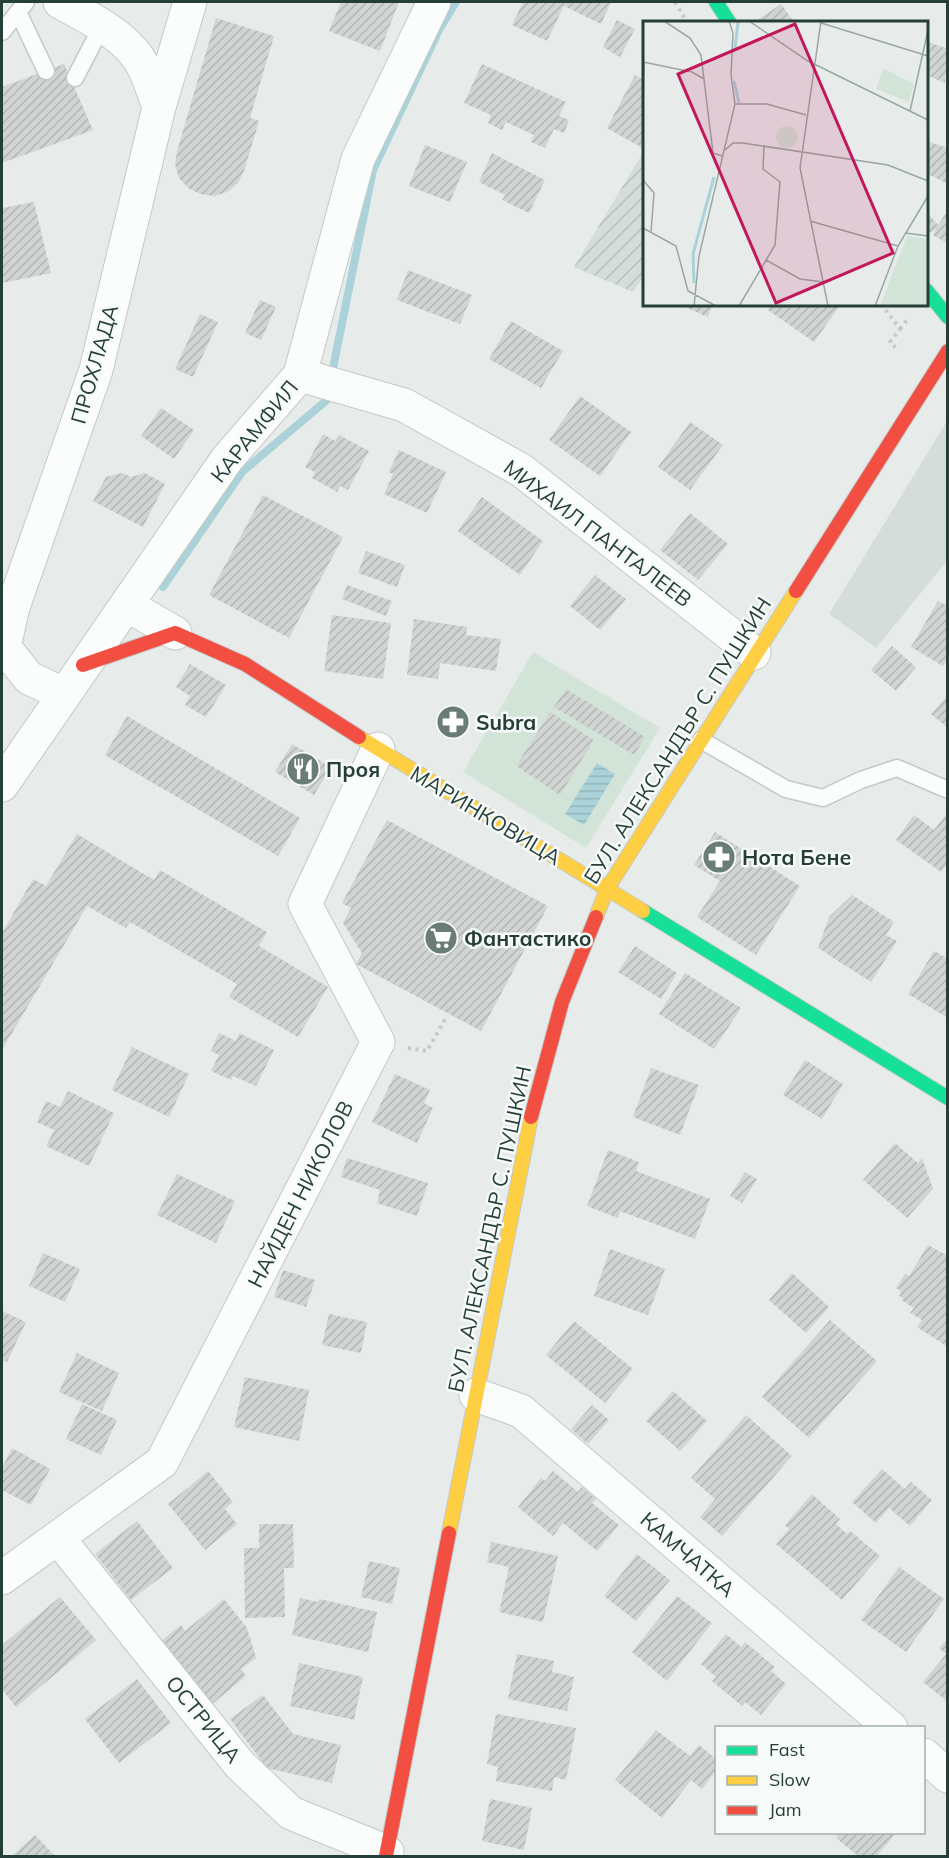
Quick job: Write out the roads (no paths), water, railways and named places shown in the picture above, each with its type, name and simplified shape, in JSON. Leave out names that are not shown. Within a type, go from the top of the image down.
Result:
[{"type":"main road","points":[[716,2],[728,21]]},
{"type":"main road","points":[[928,291],[948,317]]},
{"type":"main road","name":"БУЛ. АЛЕКСАНДЪР С. ПУШКИН","points":[[387,1854],[527,1134],[562,1002],[607,889],[754,653],[948,351]]},
{"type":"main road","points":[[83,665],[175,633]]},
{"type":"main road","name":"МАРИНКОВИЦА","points":[[175,633],[245,664],[378,749],[948,1098]]},
{"type":"street","points":[[60,2],[102,26],[125,44],[143,65],[159,107]]},
{"type":"street","name":"ПРОХЛАДА","points":[[63,694],[28,678],[4,646],[13,607],[96,370],[159,107],[190,2]]},
{"type":"street","name":"КАРАМФИЛ","points":[[2,785],[227,459],[300,375],[358,159],[434,2]]},
{"type":"street","name":"МИХАИЛ ПАНТАЛЕЕВ","points":[[300,375],[404,405],[520,470],[754,653]]},
{"type":"street","name":"МАРИНКОВИЦА","points":[[128,605],[175,633]]},
{"type":"street","name":"НАЙДЕН НИКОЛОВ","points":[[2,1578],[162,1462],[378,1042],[305,904],[378,749]]},
{"type":"street","name":"КАМЧАТКА","points":[[476,1395],[521,1411],[889,1726]]},
{"type":"street","name":"ОСТРИЦА","points":[[58,1538],[240,1765],[291,1813],[387,1854]]},
{"type":"street","points":[[925,1756],[948,1776]]},
{"type":"lane","points":[[2,32],[22,7]]},
{"type":"lane","points":[[22,7],[46,71]]},
{"type":"lane","points":[[75,78],[102,26]]},
{"type":"lane","points":[[701,740],[786,789],[824,798],[861,780],[897,768],[948,790]]},
{"type":"water","points":[[597,763],[615,774],[584,825],[565,814]]},
{"type":"waterway","points":[[331,378],[373,170],[439,30],[456,2]]},
{"type":"waterway","points":[[163,587],[242,472],[327,400],[329,390]]},
{"type":"place","name":"Subra","points":[[453,722]]},
{"type":"place","name":"Проя","points":[[303,769]]},
{"type":"place","name":"Нота Бене","points":[[719,857]]},
{"type":"place","name":"Фантастико","points":[[441,938]]}]
